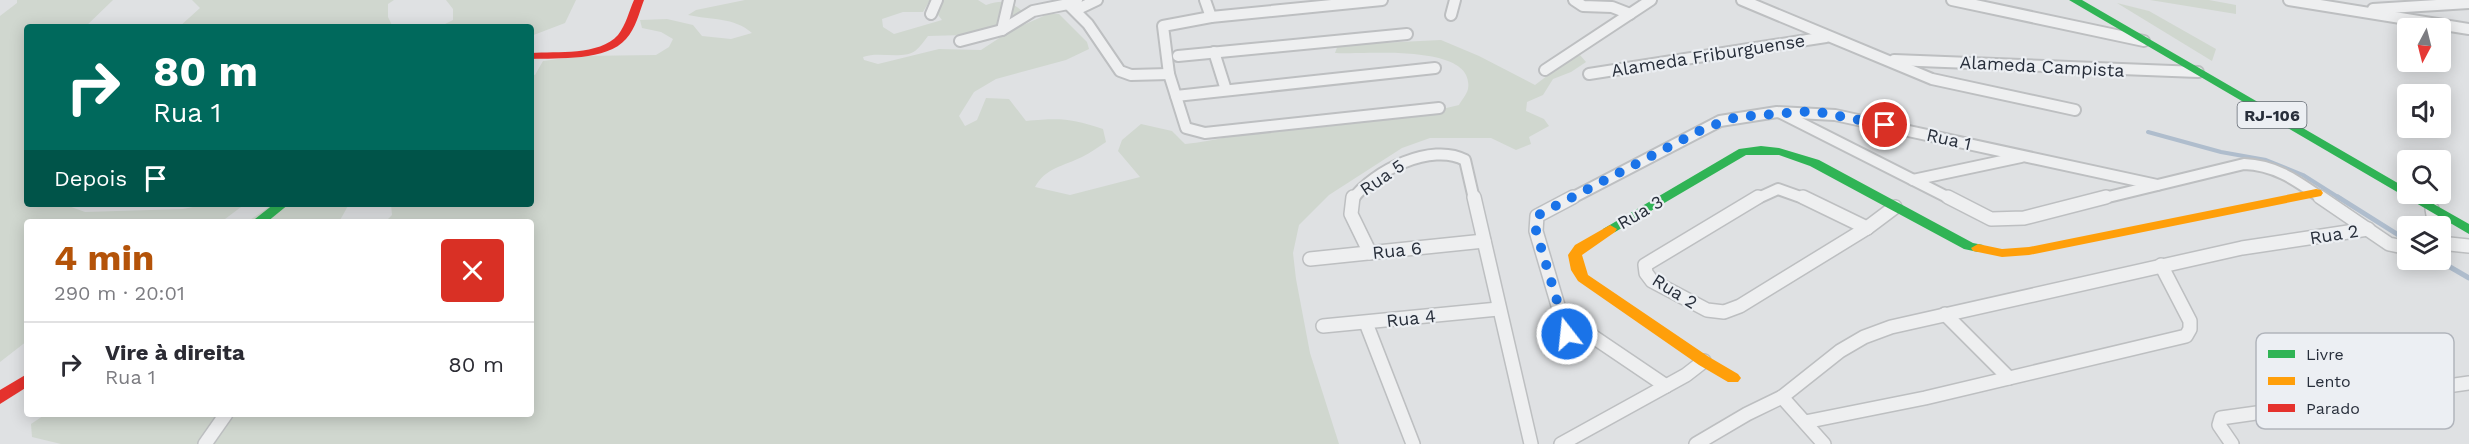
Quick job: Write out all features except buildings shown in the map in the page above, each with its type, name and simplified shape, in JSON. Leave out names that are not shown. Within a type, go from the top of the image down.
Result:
[{"type":"main road","points":[[534,56],[588,51],[612,45],[622,37],[639,0]]},
{"type":"main road","name":"RJ-106","points":[[2074,0],[2469,230]]},
{"type":"main road","name":"RJ-106","points":[[2095,0],[2397,177]]},
{"type":"main road","name":"Rua 3","points":[[1734,378],[1704,361],[1583,278],[1575,260],[1575,255],[1580,248],[1743,152],[1752,150],[1781,152],[1812,162],[1895,207]]},
{"type":"main road","points":[[1895,207],[1969,246],[1990,251],[2013,252],[2316,193]]},
{"type":"main road","points":[[2444,204],[2469,218]]},
{"type":"main road","points":[[262,219],[278,207]]},
{"type":"main road","points":[[0,398],[24,381]]},
{"type":"street","points":[[931,14],[937,0]]},
{"type":"street","points":[[1002,30],[1009,0]]},
{"type":"street","points":[[960,41],[1002,30],[1033,11],[1097,0]]},
{"type":"street","points":[[1205,0],[1211,17]]},
{"type":"street","points":[[1382,0],[1211,17],[1166,24],[1161,27],[1169,74],[1186,128],[1205,133],[1439,108]]},
{"type":"street","points":[[1451,15],[1455,0]]},
{"type":"street","points":[[1574,0],[1588,6],[1612,7],[1630,14]]},
{"type":"street","points":[[1612,7],[1625,0]]},
{"type":"street","points":[[1545,70],[1651,0]]},
{"type":"street","name":"Alameda Campista","points":[[1742,0],[1827,37],[1948,84],[2074,110]]},
{"type":"street","points":[[1952,0],[2144,41]]},
{"type":"street","points":[[2289,0],[2327,3],[2354,10],[2469,29]]},
{"type":"street","points":[[2354,10],[2469,3]]},
{"type":"street","points":[[1074,5],[1120,71],[1131,75],[1169,74]]},
{"type":"street","points":[[1178,56],[1407,34]]},
{"type":"street","name":"Alameda Friburguense","points":[[1589,74],[1827,37]]},
{"type":"street","points":[[1214,52],[1226,90]]},
{"type":"street","name":"Alameda Campista","points":[[1886,60],[2198,72]]},
{"type":"street","points":[[1176,96],[1435,68]]},
{"type":"street","name":"Rua 1","points":[[1572,353],[1536,231],[1537,216],[1720,121],[1737,117],[1813,111],[2157,185]]},
{"type":"street","points":[[1780,113],[1913,180]]},
{"type":"street","name":"Rua 5","points":[[1370,253],[1351,214],[1353,197],[1400,162],[1432,155],[1461,157],[1467,164],[1484,241]]},
{"type":"street","name":"Rua 1","points":[[1913,180],[2025,156]]},
{"type":"street","name":"Rua 2","points":[[1913,180],[1991,219],[2024,218],[2237,164],[2256,164],[2274,168],[2316,193],[2368,229]]},
{"type":"street","name":"Rua 2","points":[[1867,228],[1794,193],[1778,189],[1765,193],[1645,264],[1649,276],[1658,285],[1707,310],[1724,312],[1740,306],[1867,228],[1895,207]]},
{"type":"street","points":[[2432,209],[2433,216]]},
{"type":"street","points":[[2368,229],[2389,244],[2397,246]]},
{"type":"street","name":"Rua 2","points":[[2161,266],[2242,248],[2368,229]]},
{"type":"street","points":[[1484,241],[1531,444]]},
{"type":"street","name":"Rua 6","points":[[1310,260],[1484,241]]},
{"type":"street","points":[[2451,244],[2469,246]]},
{"type":"street","points":[[1700,443],[1746,414],[1782,397],[1840,351],[1864,337],[1891,327],[2161,266],[2190,321],[2190,329],[2186,336],[1925,398],[1805,422]]},
{"type":"street","name":"Rua 4","points":[[1323,326],[1498,309]]},
{"type":"street","points":[[1945,314],[2009,378]]},
{"type":"street","points":[[1561,315],[1666,386]]},
{"type":"street","points":[[1366,323],[1413,444]]},
{"type":"street","points":[[1561,444],[1666,386],[1704,361]]},
{"type":"street","points":[[2454,385],[2469,383]]},
{"type":"street","points":[[1782,397],[1824,444]]},
{"type":"street","points":[[2232,444],[2219,425],[2221,418],[2256,413]]},
{"type":"street","points":[[204,444],[224,417]]},
{"type":"shaded area","points":[[17,0],[113,0],[88,24],[24,24],[24,207],[71,207],[85,212],[241,207],[225,219],[24,219],[24,343],[0,362],[0,16],[17,3]]},
{"type":"shaded area","points":[[192,0],[394,0],[388,4],[388,17],[392,24],[182,24],[200,8]]},
{"type":"shaded area","points":[[446,0],[576,0],[565,23],[534,35],[534,24],[445,24],[453,20],[453,9]]},
{"type":"shaded area","points":[[745,0],[930,0],[923,12],[903,12],[882,19],[883,27],[894,34],[942,20],[935,11],[942,0],[978,0],[986,5],[1006,2],[1022,11],[1016,20],[964,35],[928,36],[915,51],[909,54],[863,57],[864,60],[878,64],[939,49],[981,50],[1010,31],[1048,14],[1059,14],[1087,42],[1089,49],[1066,60],[996,79],[974,92],[959,116],[965,126],[977,120],[986,98],[1009,99],[1026,121],[1065,120],[1103,129],[1106,142],[1082,157],[1056,168],[1044,176],[1035,187],[1070,195],[1140,177],[1118,151],[1122,140],[1141,124],[1172,131],[1185,144],[1279,127],[1438,110],[1459,105],[1468,89],[1466,74],[1454,64],[1436,57],[1391,53],[1335,53],[1338,45],[1441,40],[1479,56],[1535,85],[1568,60],[1580,55],[1586,62],[1571,72],[1553,79],[1543,95],[1527,102],[1526,111],[1544,119],[1549,126],[1529,137],[1531,144],[1516,150],[1491,138],[1430,138],[1402,148],[1329,195],[1299,225],[1293,253],[1296,279],[1310,353],[1339,444],[210,444],[230,417],[534,417],[534,219],[388,219],[392,215],[391,207],[534,207],[534,75],[543,61],[581,56],[656,55],[669,47],[673,39],[661,32],[642,28],[640,20],[667,19],[693,25],[702,36],[731,39],[752,33],[738,24],[688,15],[696,10]]},
{"type":"shaded area","points":[[2150,0],[2209,0],[2236,5],[2236,14]]},
{"type":"shaded area","points":[[2117,3],[2149,11],[2216,49],[2212,61]]},
{"type":"shaded area","points":[[269,207],[347,207],[341,219],[251,219]]},
{"type":"shaded area","points":[[42,417],[218,417],[198,444],[61,444],[32,437],[31,424]]},
{"type":"waterway","points":[[2148,132],[2221,152],[2266,160],[2303,175],[2341,199]]},
{"type":"waterway","points":[[2338,197],[2397,234]]},
{"type":"waterway","points":[[2451,268],[2469,278]]},
{"type":"traffic: fast","points":[[2074,0],[2469,230]]},
{"type":"traffic: fast","points":[[1610,229],[1743,152],[1761,150],[1797,156],[1814,163],[1969,246],[1978,248]]},
{"type":"traffic: fast","points":[[262,219],[278,207]]},
{"type":"traffic: slow","points":[[1978,248],[2002,253],[2029,251],[2316,193]]},
{"type":"traffic: slow","points":[[1610,229],[1580,248],[1575,255],[1578,270],[1583,278],[1704,361],[1733,378]]},
{"type":"traffic: jam","points":[[534,56],[591,52],[613,44],[627,30],[639,0]]},
{"type":"traffic: jam","points":[[0,398],[24,381]]},
{"type":"route","points":[[1567,334],[1536,231],[1537,216],[1720,121],[1737,117],[1813,111],[1885,125]]}]
